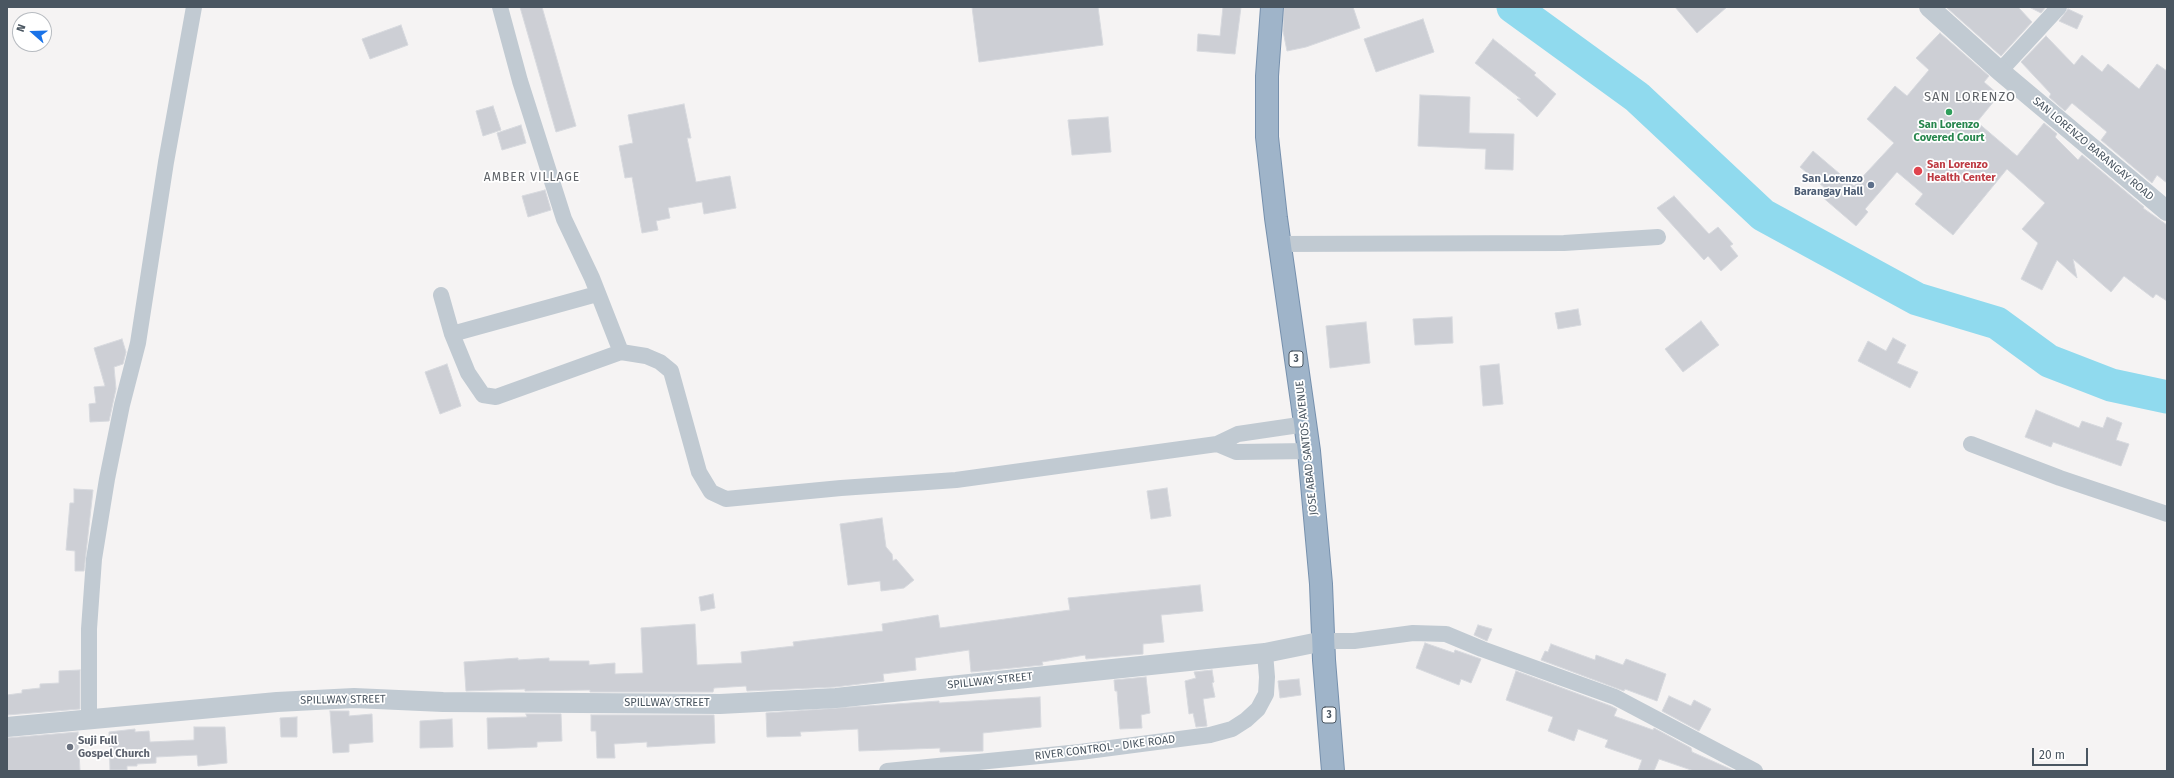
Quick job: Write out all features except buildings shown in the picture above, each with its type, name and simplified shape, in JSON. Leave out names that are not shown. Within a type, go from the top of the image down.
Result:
[{"type":"highway","name":"JOSE ABAD SANTOS AVENUE","points":[[1272,7],[1267,76],[1267,137],[1280,244],[1309,451],[1333,771]]},
{"type":"street","points":[[89,719],[89,629],[94,559],[120,412],[138,343],[166,162],[194,7]]},
{"type":"street","points":[[500,7],[520,81],[564,219],[592,278],[621,352]]},
{"type":"street","points":[[2000,70],[2059,7]]},
{"type":"street","name":"SAN LORENZO BARANGAY ROAD","points":[[1935,9],[2000,70],[2167,211]]},
{"type":"street","points":[[1280,244],[1564,244],[1658,237]]},
{"type":"street","points":[[452,334],[597,294]]},
{"type":"street","points":[[441,295],[452,334],[468,373],[482,395],[496,397],[621,352],[646,356],[660,362],[671,371],[699,472],[711,492],[726,499],[841,488],[956,480],[1217,444],[1238,434],[1306,424]]},
{"type":"street","points":[[1217,444],[1236,452],[1309,451]]},
{"type":"street","points":[[1971,444],[2060,478],[2167,514]]},
{"type":"street","points":[[1324,651],[1354,641],[1412,633],[1446,634],[1482,649],[1615,697],[1755,771]]},
{"type":"street","name":"SPILLWAY STREET","points":[[7,727],[277,702],[354,698],[443,702],[712,704],[836,698],[1265,653],[1324,651]]},
{"type":"street","name":"RIVER CONTROL - DIKE ROAD","points":[[887,771],[1080,752],[1210,735],[1232,729],[1246,720],[1258,709],[1266,694],[1267,677],[1265,653]]},
{"type":"waterway","points":[[1513,7],[1637,97],[1763,215],[1917,299],[1997,323],[2049,361],[2111,385],[2167,397]]},
{"type":"place","name":"San Lorenzo Covered Court","points":[[1949,112]]},
{"type":"place","name":"San Lorenzo Health Center","points":[[1918,171]]},
{"type":"place","name":"San Lorenzo Barangay Hall","points":[[1871,185]]},
{"type":"place","name":"Suji Full Gospel Church","points":[[70,747]]},
{"type":"district","name":"SAN LORENZO","points":[[1970,97]]},
{"type":"district","name":"AMBER VILLAGE","points":[[532,178]]}]
